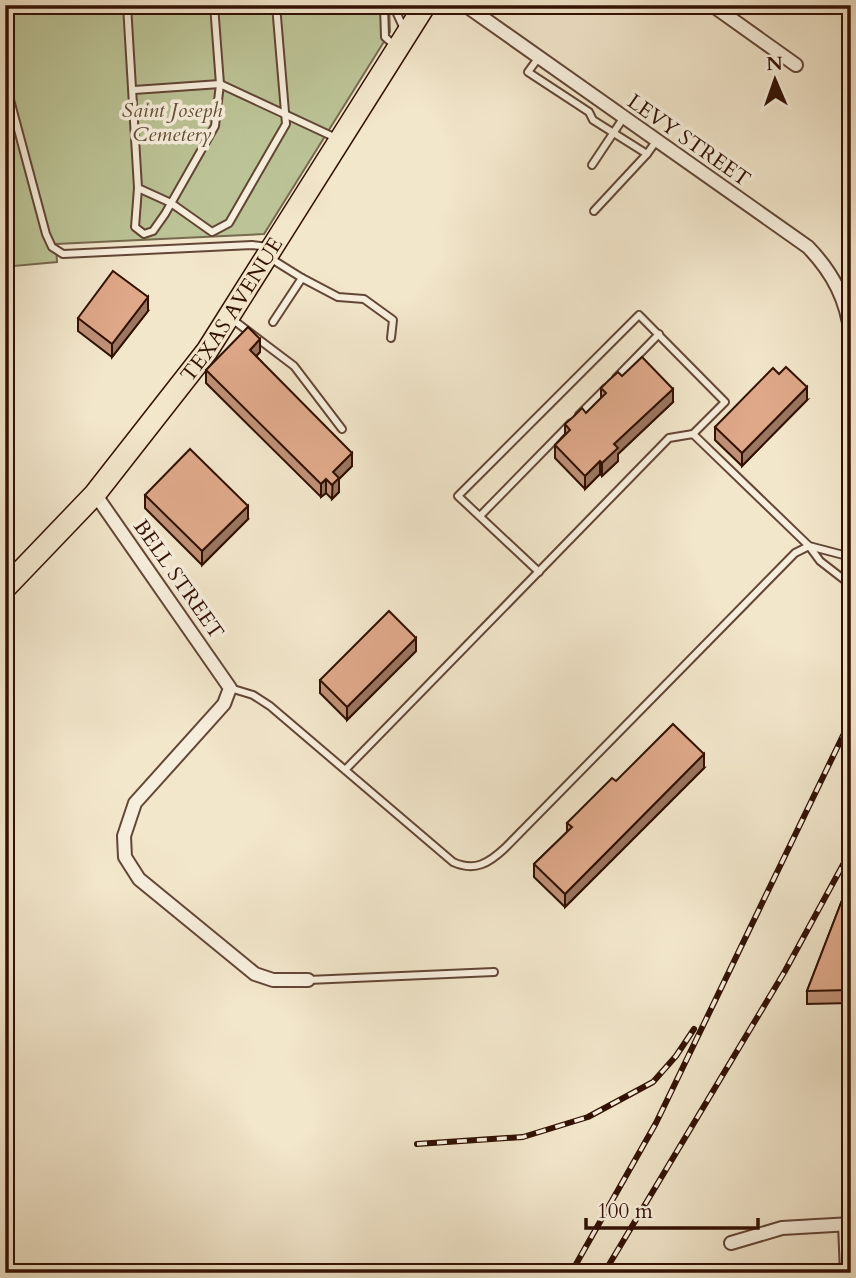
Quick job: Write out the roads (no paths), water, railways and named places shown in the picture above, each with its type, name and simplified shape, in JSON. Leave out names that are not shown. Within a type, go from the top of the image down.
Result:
[{"type":"main road","name":"TEXAS AVENUE","points":[[5,587],[95,494],[231,318],[425,5]]},
{"type":"street","name":"LEVY STREET","points":[[465,5],[808,247],[823,262],[839,289],[851,336]]},
{"type":"street","points":[[712,5],[796,65]]},
{"type":"street","name":"BELL STREET","points":[[95,494],[229,688]]},
{"type":"street","points":[[229,688],[224,704],[135,803],[124,836],[125,857],[139,879],[254,974],[273,980],[308,979]]},
{"type":"street","points":[[731,1244],[782,1228],[846,1224]]},
{"type":"lane","points":[[127,5],[138,188],[135,227],[144,234],[153,231],[215,126],[220,84],[214,5]]},
{"type":"lane","points":[[138,188],[171,203],[212,232],[229,223],[286,124],[276,5]]},
{"type":"lane","points":[[384,5],[385,37],[402,42]]},
{"type":"lane","points":[[393,5],[402,42]]},
{"type":"lane","points":[[539,57],[528,72],[589,112],[593,120],[613,134],[647,154]]},
{"type":"lane","points":[[5,81],[7,97],[52,247],[63,254],[252,245],[272,252],[302,278],[338,297],[364,299],[393,320],[391,338]]},
{"type":"lane","points":[[134,90],[220,84],[342,141]]},
{"type":"lane","points":[[592,165],[624,117]]},
{"type":"lane","points":[[594,211],[657,141]]},
{"type":"lane","points":[[273,322],[302,278]]},
{"type":"lane","points":[[345,770],[539,572],[669,438],[693,434],[725,402],[639,315],[458,496],[539,572]]},
{"type":"lane","points":[[231,318],[294,366],[342,429]]},
{"type":"lane","points":[[480,516],[659,334]]},
{"type":"lane","points":[[693,434],[809,546],[820,561],[851,584]]},
{"type":"lane","points":[[229,688],[253,695],[270,706],[453,862],[463,867],[482,865],[505,848],[795,553],[809,546],[851,557]]},
{"type":"lane","points":[[308,979],[494,972]]},
{"type":"lane","points":[[844,1273],[847,1256],[846,1224]]},
{"type":"railway","points":[[571,1273],[656,1123],[851,719]]},
{"type":"railway","points":[[604,1273],[785,971],[851,850]]},
{"type":"railway","points":[[417,1144],[523,1137],[588,1117],[653,1082],[676,1056],[694,1029]]},
{"type":"park label","name":"Saint Joseph Cemetery","points":[[172,122]]}]
